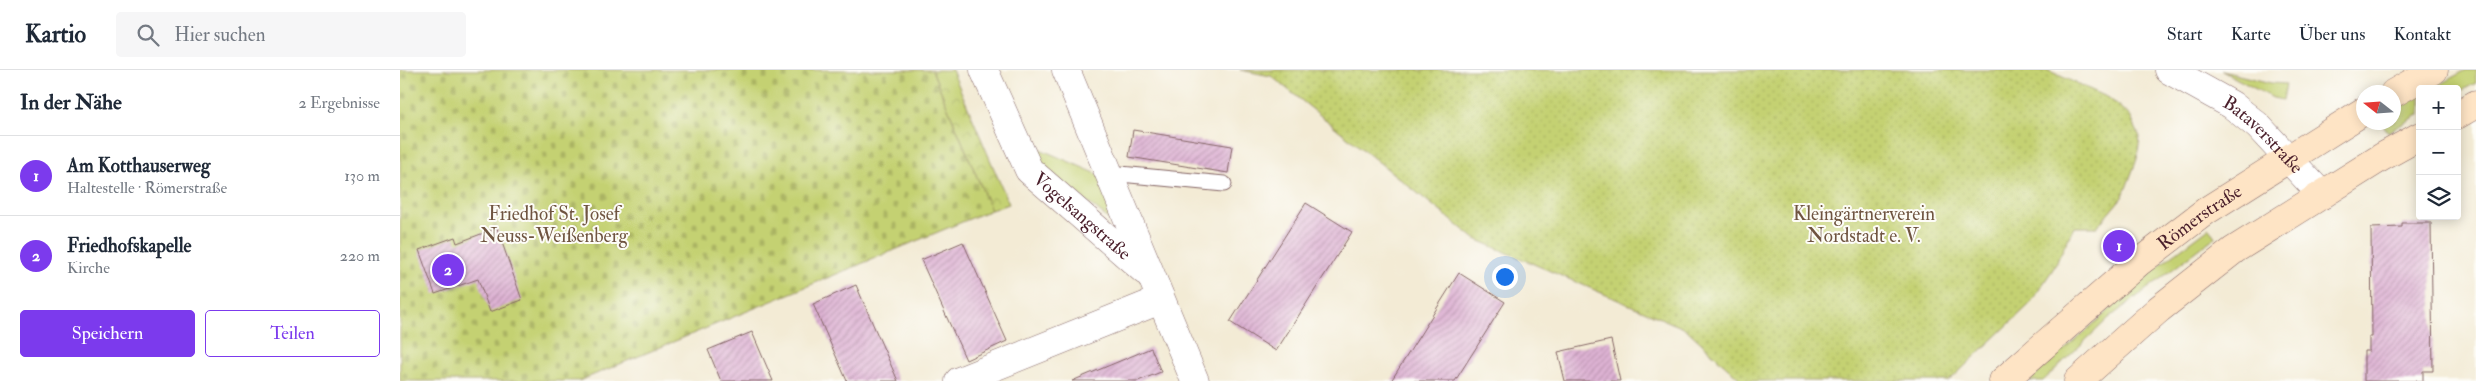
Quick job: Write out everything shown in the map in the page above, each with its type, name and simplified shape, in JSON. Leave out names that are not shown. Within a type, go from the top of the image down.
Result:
[{"type":"main road","points":[[2401,90],[2434,70]]},
{"type":"main road","points":[[2461,113],[2476,104]]},
{"type":"main road","name":"Römerstraße","points":[[2003,381],[2138,263],[2206,211],[2288,157],[2356,116]]},
{"type":"main road","points":[[2078,381],[2159,309],[2219,261],[2322,195],[2416,138]]},
{"type":"street","name":"Vogelsangstraße","points":[[984,70],[1029,170],[1150,275]]},
{"type":"street","name":"Vogelsangstraße","points":[[1066,70],[1194,381]]},
{"type":"street","name":"Bataverstraße","points":[[2169,70],[2232,105],[2258,126],[2322,195]]},
{"type":"street","points":[[959,381],[1160,300]]},
{"type":"lane","points":[[1110,173],[1224,184]]},
{"type":"green space","name":"Friedhof St. Josef Neuss-Weißenberg","points":[[400,70],[932,70],[991,210],[579,381],[400,381]]},
{"type":"green space","points":[[932,70],[952,70],[1009,204],[991,210]]},
{"type":"green space","name":"Kleingärtnerverein Nordstadt e. V.","points":[[1240,70],[2047,70],[2109,98],[2130,116],[2140,137],[2137,159],[2123,196],[2097,227],[2074,227],[2053,269],[2029,305],[1949,381],[1742,381],[1686,329],[1475,239],[1271,76]]},
{"type":"green space","points":[[2466,70],[2476,70],[2476,83],[2461,91],[2461,85],[2438,85]]},
{"type":"green space","points":[[2222,71],[2271,83],[2286,84],[2283,100],[2273,98]]},
{"type":"green space","points":[[2416,97],[2416,116],[2401,125],[2401,107]]},
{"type":"green space","points":[[1033,146],[1102,176],[1117,226],[1049,171],[1040,162]]},
{"type":"green space","points":[[2209,228],[2215,237],[2109,318],[2043,381],[2029,381],[2161,264]]},
{"type":"building","points":[[1133,130],[1232,146],[1228,173],[1129,157]]},
{"type":"building","points":[[1306,203],[1352,232],[1276,351],[1230,322]]},
{"type":"building","points":[[2402,223],[2431,223],[2433,371],[2423,371],[2423,381],[2364,381],[2364,351],[2369,351],[2369,337],[2372,337],[2371,228],[2402,227]]},
{"type":"building","points":[[497,228],[522,300],[490,312],[478,279],[435,294],[419,250],[455,237],[457,243]]},
{"type":"building","points":[[963,242],[1007,341],[966,360],[921,260]]},
{"type":"building","points":[[1459,273],[1505,302],[1455,381],[1391,381]]},
{"type":"building","points":[[856,285],[898,381],[847,381],[813,304]]},
{"type":"building","points":[[752,332],[773,381],[721,381],[708,350]]},
{"type":"building","points":[[1611,340],[1620,381],[1565,381],[1558,352]]},
{"type":"building","points":[[1151,348],[1161,372],[1138,381],[1072,381]]},
{"type":"place","name":"Am Kotthauserweg","points":[[2119,246]]},
{"type":"place","name":"Friedhofskapelle","points":[[448,270]]}]
